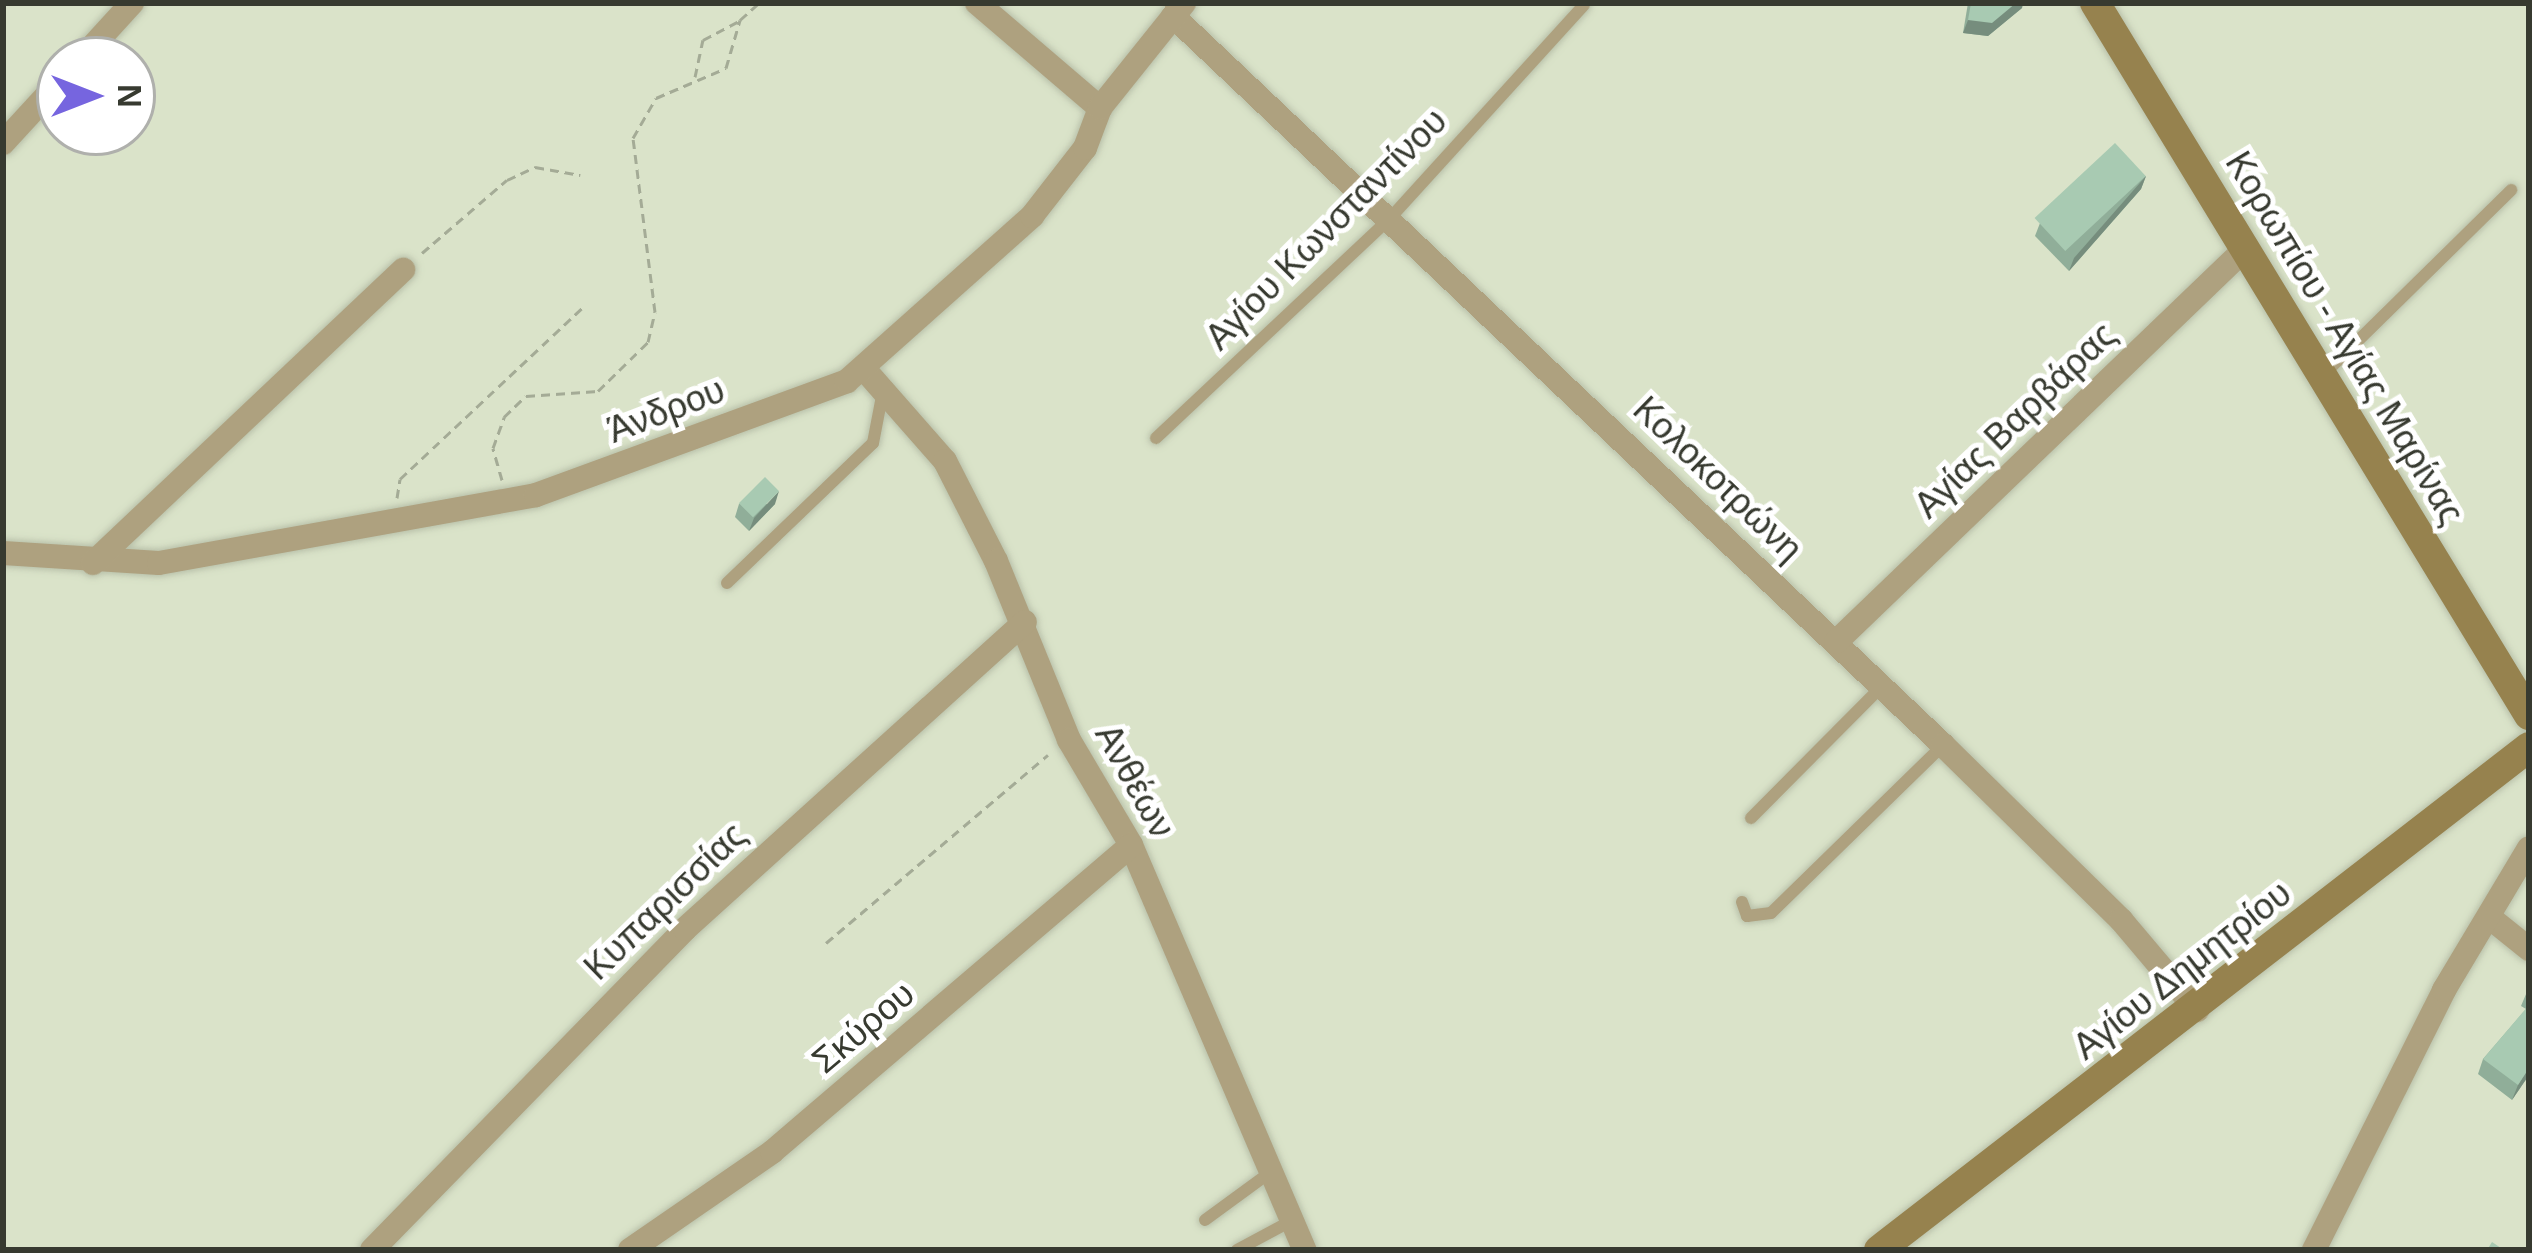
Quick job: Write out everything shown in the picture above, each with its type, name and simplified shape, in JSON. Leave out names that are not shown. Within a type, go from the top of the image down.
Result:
[{"type":"main road","name":"Κορωπίου - Αγίας Μαρίνας","points":[[2095,3],[2529,715]]},
{"type":"main road","name":"Αγίου Δημητρίου","points":[[1879,1250],[2197,1010],[2529,747]]},
{"type":"street","points":[[102,36],[132,3]]},
{"type":"street","points":[[977,3],[1100,108]]},
{"type":"street","name":"Άνδρου","points":[[3,553],[93,562],[159,562],[507,499],[641,460],[865,370],[1032,216],[1084,148],[1100,108],[1179,10]]},
{"type":"street","name":"Κολοκοτρώνη","points":[[1179,10],[2121,920],[2197,1010]]},
{"type":"street","points":[[3,143],[36,107]]},
{"type":"street","name":"Αγίας Βαρβάρας","points":[[1836,642],[2245,249]]},
{"type":"street","points":[[93,562],[403,270]]},
{"type":"street","name":"Ανθέων","points":[[865,370],[945,461],[1025,622],[1069,740],[1131,845],[1305,1250]]},
{"type":"street","name":"Κυπαρισσίας","points":[[372,1250],[686,929],[1025,622]]},
{"type":"street","name":"Σκύρου","points":[[630,1250],[772,1152],[1131,845]]},
{"type":"street","points":[[2314,1250],[2488,917],[2529,848]]},
{"type":"street","points":[[2488,917],[2529,949]]},
{"type":"lane","name":"Αγίου Κωνσταντίνου","points":[[1156,438],[1392,216],[1584,5]]},
{"type":"lane","points":[[2322,376],[2511,190]]},
{"type":"lane","points":[[727,584],[873,443],[883,390]]},
{"type":"lane","points":[[1751,818],[1881,687]]},
{"type":"lane","points":[[1742,902],[1747,916],[1771,913],[1942,745]]},
{"type":"lane","points":[[1204,1220],[1273,1170]]},
{"type":"lane","points":[[1237,1250],[1294,1219]]},
{"type":"path","points":[[695,77],[704,40],[759,3]]},
{"type":"path","points":[[507,499],[493,448],[504,417],[526,396],[598,391],[648,342],[655,312],[633,138],[656,98],[695,77],[726,68],[740,20]]},
{"type":"path","points":[[403,270],[507,180],[535,167],[580,175]]},
{"type":"path","points":[[394,517],[400,479],[582,308]]},
{"type":"path","points":[[826,943],[1069,740]]},
{"type":"building","points":[[1971,3],[2016,3],[1992,23],[1968,20]]},
{"type":"building","points":[[2115,143],[2146,176],[2065,251],[2035,218]]},
{"type":"building","points":[[765,477],[779,491],[753,517],[739,503]]},
{"type":"building","points":[[2529,1005],[2529,1068],[2518,1085],[2483,1059]]}]
